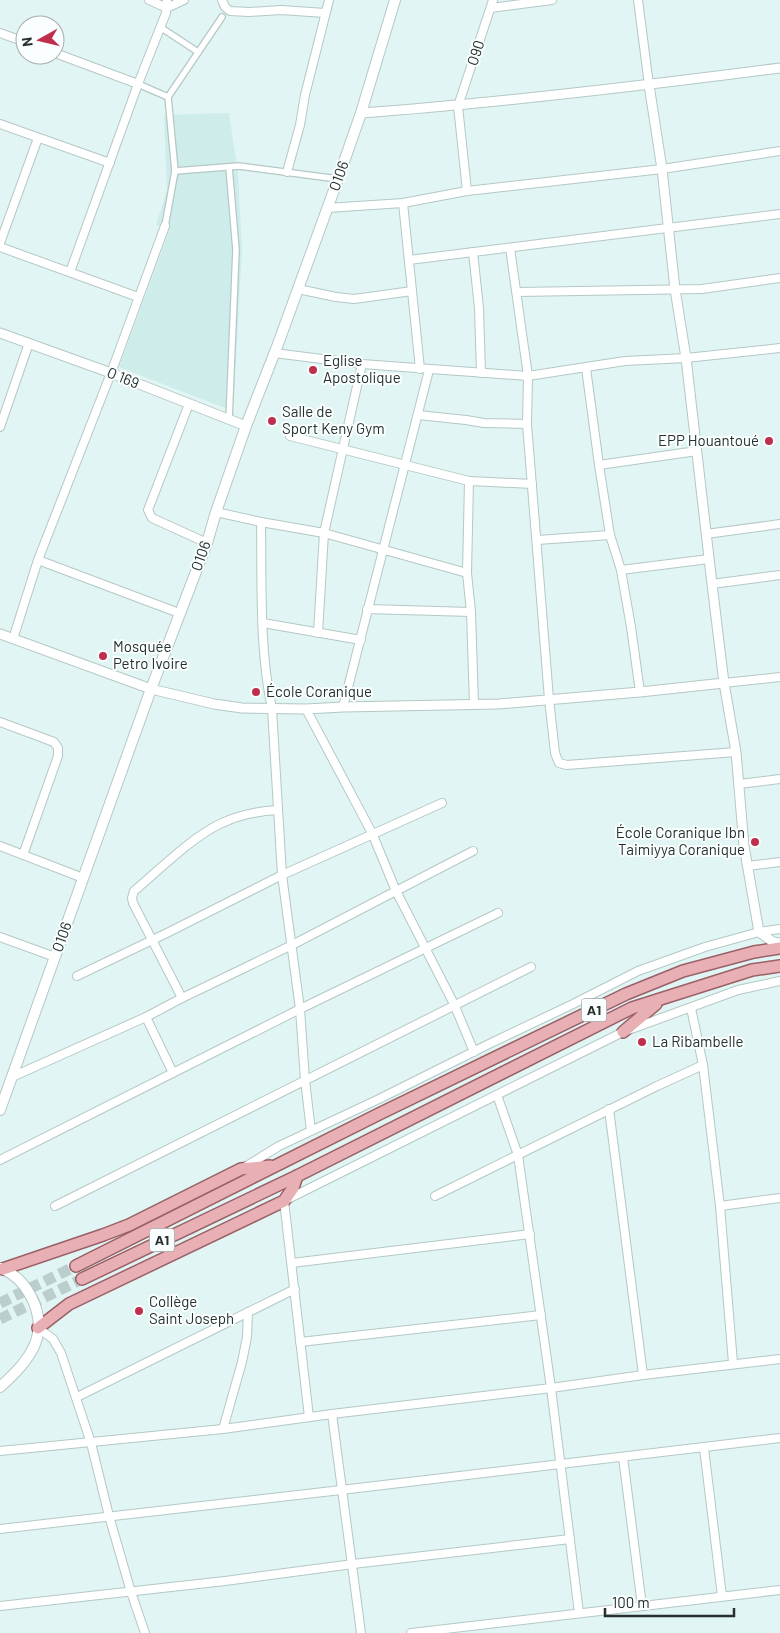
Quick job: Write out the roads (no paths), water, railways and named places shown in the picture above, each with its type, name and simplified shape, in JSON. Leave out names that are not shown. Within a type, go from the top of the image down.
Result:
[{"type":"main road","name":"O106","points":[[0,1110],[151,689],[207,543],[246,426],[338,179],[361,114],[395,0]]},
{"type":"main road","name":"A1","points":[[76,1266],[626,994],[684,971],[754,952],[780,948]]},
{"type":"main road","name":"A1","points":[[82,1279],[297,1176],[623,1013],[663,998],[752,970],[780,966]]},
{"type":"main road","points":[[623,1032],[663,998]]},
{"type":"main road","points":[[2,1269],[129,1225],[241,1169],[276,1166]]},
{"type":"main road","points":[[38,1328],[69,1304],[284,1201],[293,1188],[297,1176]]},
{"type":"main road","points":[[0,1386],[21,1366],[37,1338],[38,1328],[34,1304],[29,1293],[20,1281],[2,1269]]},
{"type":"street","points":[[149,0],[167,4],[184,0]]},
{"type":"street","points":[[222,0],[224,7],[230,12],[281,10],[325,13]]},
{"type":"street","points":[[287,172],[329,0]]},
{"type":"street","points":[[492,4],[552,0]]},
{"type":"street","points":[[638,0],[686,358],[724,683],[736,752],[747,866],[759,932],[773,942],[780,943]]},
{"type":"street","points":[[70,272],[167,4]]},
{"type":"street","name":"O90","points":[[458,106],[492,4]]},
{"type":"street","points":[[13,639],[38,560],[111,373],[165,226],[175,171],[168,96],[222,16]]},
{"type":"street","points":[[160,27],[198,52]]},
{"type":"street","points":[[0,33],[15,38]]},
{"type":"street","points":[[65,58],[168,96]]},
{"type":"street","points":[[361,114],[458,106],[649,85],[780,68]]},
{"type":"street","points":[[458,106],[467,191]]},
{"type":"street","points":[[0,124],[110,163]]},
{"type":"street","points":[[38,138],[0,245],[138,297]]},
{"type":"street","points":[[327,208],[403,203],[467,191],[662,169],[780,151]]},
{"type":"street","points":[[175,171],[239,166],[338,179]]},
{"type":"street","points":[[229,167],[236,250],[229,420]]},
{"type":"street","points":[[403,203],[420,369]]},
{"type":"street","points":[[409,260],[780,214]]},
{"type":"street","points":[[510,248],[528,376],[527,424],[549,699],[555,753],[559,763],[567,765],[736,752]]},
{"type":"street","points":[[473,252],[479,308],[481,373]]},
{"type":"street","points":[[517,292],[613,292],[702,289],[780,278]]},
{"type":"street","points":[[298,289],[354,299],[412,291]]},
{"type":"street","name":"O 169","points":[[0,333],[111,373],[246,426]]},
{"type":"street","points":[[0,427],[30,343]]},
{"type":"street","points":[[274,352],[362,364],[528,376],[625,361],[686,358],[780,348]]},
{"type":"street","points":[[318,633],[324,533],[362,364]]},
{"type":"street","points":[[586,368],[610,535],[621,570],[640,692]]},
{"type":"street","points":[[343,707],[429,370]]},
{"type":"street","points":[[189,404],[148,510],[152,518],[207,543]]},
{"type":"street","points":[[418,414],[484,424],[527,424]]},
{"type":"street","points":[[290,436],[469,481],[532,484]]},
{"type":"street","points":[[599,465],[697,451]]},
{"type":"street","points":[[469,481],[467,573],[471,612],[474,704]]},
{"type":"street","points":[[216,512],[324,533],[467,573]]},
{"type":"street","points":[[261,522],[262,623],[265,667],[272,709],[282,875],[300,1009],[311,1131]]},
{"type":"street","points":[[706,534],[780,524]]},
{"type":"street","points":[[537,540],[610,535]]},
{"type":"street","points":[[621,570],[709,559]]},
{"type":"street","points":[[38,560],[179,613]]},
{"type":"street","points":[[712,584],[780,575]]},
{"type":"street","points":[[367,608],[471,612]]},
{"type":"street","points":[[262,623],[361,640]]},
{"type":"street","points":[[0,634],[151,689],[226,706],[272,709],[474,704],[640,692],[780,677]]},
{"type":"street","points":[[306,709],[372,833],[396,891],[454,1004],[474,1052]]},
{"type":"street","points":[[0,722],[54,742],[58,748],[58,756],[23,855]]},
{"type":"street","points":[[739,784],[780,779]]},
{"type":"street","points":[[77,976],[282,875],[442,803]]},
{"type":"street","points":[[182,998],[133,903],[134,891],[198,837],[222,823],[260,811],[278,810]]},
{"type":"street","points":[[0,846],[83,878]]},
{"type":"street","points":[[12,1077],[146,1017],[473,851]]},
{"type":"street","points":[[747,866],[780,862]]},
{"type":"street","points":[[0,1160],[300,1009],[498,913]]},
{"type":"street","points":[[241,1169],[279,1146],[379,1100],[638,971],[705,947],[759,932],[780,929]]},
{"type":"street","points":[[0,937],[55,957]]},
{"type":"street","points":[[55,1206],[531,967]]},
{"type":"street","points":[[309,1417],[284,1201],[623,1032],[738,990],[780,981]]},
{"type":"street","points":[[691,1008],[703,1064],[720,1206],[733,1363]]},
{"type":"street","points":[[146,1017],[173,1073]]},
{"type":"street","points":[[435,1196],[703,1064]]},
{"type":"street","points":[[497,1095],[518,1155],[551,1388],[579,1613]]},
{"type":"street","points":[[609,1109],[643,1374]]},
{"type":"street","points":[[720,1206],[780,1198]]},
{"type":"street","points":[[292,1263],[530,1234]]},
{"type":"street","points":[[77,1397],[295,1289]]},
{"type":"street","points":[[223,1429],[244,1353],[248,1312]]},
{"type":"street","points":[[300,1342],[541,1315]]},
{"type":"street","points":[[38,1328],[58,1345],[77,1397],[91,1443],[109,1516],[145,1633]]},
{"type":"street","points":[[0,1451],[223,1429],[551,1388],[643,1374],[780,1359]]},
{"type":"street","points":[[332,1414],[361,1633]]},
{"type":"street","points":[[0,1529],[780,1438]]},
{"type":"street","points":[[704,1448],[722,1596]]},
{"type":"street","points":[[623,1457],[642,1606]]},
{"type":"street","points":[[0,1606],[570,1539]]},
{"type":"street","points":[[411,1633],[780,1590]]},
{"type":"tunnel","points":[[0,1303],[76,1266]]},
{"type":"tunnel","points":[[0,1319],[82,1279]]},
{"type":"place","name":"Eglise Apostolique","points":[[313,370]]},
{"type":"place","name":"Salle de Sport Keny Gym","points":[[272,421]]},
{"type":"place","name":"EPP Houantoué","points":[[769,441]]},
{"type":"place","name":"Mosquée Petro Ivoire","points":[[103,656]]},
{"type":"place","name":"École Coranique","points":[[256,692]]},
{"type":"place","name":"École Coranique Ibn Taimiyya Coranique","points":[[755,842]]},
{"type":"place","name":"La Ribambelle","points":[[642,1042]]},
{"type":"place","name":"Collège Saint Joseph","points":[[139,1311]]}]
